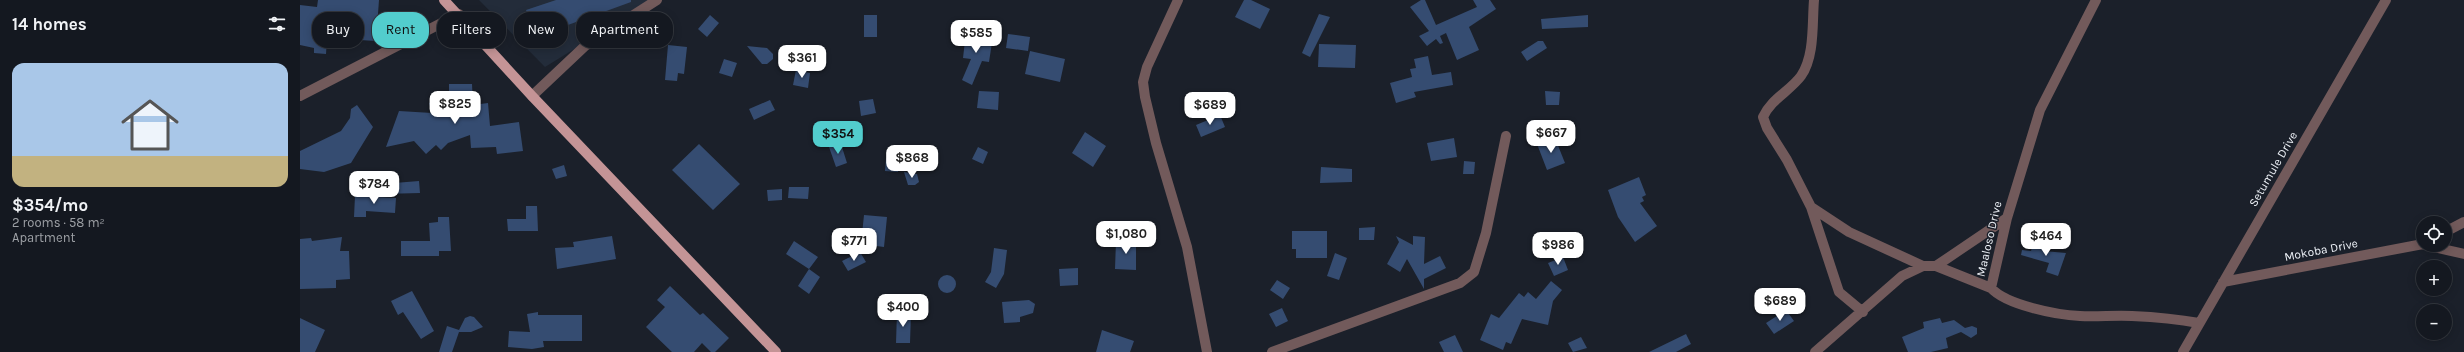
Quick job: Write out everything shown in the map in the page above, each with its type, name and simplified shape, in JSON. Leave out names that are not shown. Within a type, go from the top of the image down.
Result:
[{"type":"main road","points":[[444,0],[457,12]]},
{"type":"main road","points":[[489,48],[532,96],[776,352]]},
{"type":"street","points":[[532,96],[585,46],[657,0]]},
{"type":"street","points":[[1178,0],[1147,67],[1143,82],[1156,143],[1187,247],[1207,352]]},
{"type":"street","points":[[1814,0],[1808,63],[1800,77],[1767,108],[1763,116],[1767,128],[1787,160],[1811,207],[1824,252],[1839,292],[1863,312]]},
{"type":"street","name":"Maaloso Drive","points":[[2096,0],[2040,110],[2007,218],[1991,288],[1998,296],[2028,306],[2058,313],[2080,316],[2166,318],[2199,323]]},
{"type":"street","name":"Setumule Drive","points":[[2183,352],[2386,0]]},
{"type":"street","points":[[300,96],[437,25]]},
{"type":"street","points":[[1272,352],[1460,283],[1474,272],[1486,234],[1506,136]]},
{"type":"street","points":[[1811,207],[1849,232],[1923,266],[1936,266],[1991,288]]},
{"type":"street","points":[[1936,266],[2007,218]]},
{"type":"street","points":[[2452,228],[2464,222]]},
{"type":"street","name":"Mokoba Drive","points":[[2223,282],[2416,246]]},
{"type":"street","points":[[2452,251],[2464,254]]},
{"type":"street","points":[[1815,352],[1863,312],[1902,276],[1923,266]]},
{"type":"shaded area","points":[[479,0],[654,0],[634,12],[576,12],[576,48],[545,67],[526,48],[568,48],[568,12],[514,12],[514,36],[506,27],[506,12],[491,12]]},
{"type":"building","points":[[318,0],[379,0],[378,12],[372,12],[372,41],[364,40],[364,12],[312,12],[312,48],[300,45],[300,5],[317,7]]},
{"type":"building","points":[[556,0],[631,0],[631,2],[604,12],[576,12],[576,22],[568,25],[568,12],[527,12],[526,10]]},
{"type":"building","points":[[1244,0],[1251,0],[1270,9],[1260,29],[1235,17]]},
{"type":"building","points":[[1421,0],[1425,0],[1436,25],[1477,7],[1473,0],[1490,0],[1496,9],[1469,27],[1479,50],[1457,60],[1446,33],[1440,36],[1443,43],[1440,44],[1436,39],[1427,46],[1419,36],[1429,31],[1410,7]]},
{"type":"building","points":[[1319,14],[1330,17],[1310,57],[1302,53]]},
{"type":"building","points":[[710,15],[719,23],[707,37],[698,29]]},
{"type":"building","points":[[864,15],[877,15],[877,37],[864,37]]},
{"type":"building","points":[[1588,15],[1588,27],[1542,29],[1541,19]]},
{"type":"building","points":[[966,32],[993,36],[989,62],[982,61],[972,85],[962,80],[971,59],[963,58]]},
{"type":"building","points":[[1008,34],[1030,37],[1028,51],[1006,48]]},
{"type":"building","points":[[1538,41],[1543,41],[1547,48],[1527,61],[1521,52]]},
{"type":"building","points":[[1319,44],[1356,45],[1355,68],[1318,67]]},
{"type":"building","points":[[673,46],[687,47],[684,74],[678,73],[677,81],[665,80],[668,48],[673,48]]},
{"type":"building","points":[[747,46],[767,48],[773,54],[773,59],[767,64],[762,64]]},
{"type":"building","points":[[314,48],[326,48],[326,54],[314,53]]},
{"type":"building","points":[[1030,51],[1065,59],[1060,82],[1025,74]]},
{"type":"building","points":[[1428,56],[1432,75],[1451,72],[1453,85],[1414,92],[1416,97],[1396,103],[1390,83],[1412,77],[1410,69],[1416,68],[1414,59]]},
{"type":"building","points":[[724,59],[737,63],[732,77],[719,73]]},
{"type":"building","points":[[796,70],[810,73],[808,88],[793,85]]},
{"type":"building","points":[[449,84],[472,84],[473,105],[488,103],[490,126],[519,122],[523,151],[497,154],[496,147],[471,148],[470,135],[448,143],[441,150],[436,145],[426,154],[414,141],[386,147],[399,111],[432,113],[429,103],[449,95]]},
{"type":"building","points":[[979,91],[999,92],[998,110],[977,108]]},
{"type":"building","points":[[1545,91],[1560,92],[1559,105],[1546,105]]},
{"type":"building","points":[[873,99],[876,113],[861,116],[859,101]]},
{"type":"building","points":[[770,100],[775,110],[754,120],[749,109]]},
{"type":"building","points":[[357,105],[373,127],[351,163],[324,172],[300,169],[300,151],[341,131],[350,118],[351,109]]},
{"type":"building","points":[[1220,115],[1225,127],[1201,137],[1196,125]]},
{"type":"building","points":[[1085,132],[1106,146],[1093,167],[1072,153]]},
{"type":"building","points":[[1454,138],[1457,157],[1431,161],[1427,143]]},
{"type":"building","points":[[1555,138],[1565,163],[1547,170],[1537,144]]},
{"type":"building","points":[[699,144],[740,184],[713,210],[672,170]]},
{"type":"building","points":[[841,144],[847,163],[836,167],[829,147]]},
{"type":"building","points":[[978,147],[988,152],[983,164],[972,159]]},
{"type":"building","points":[[886,158],[899,160],[898,172],[885,171]]},
{"type":"building","points":[[1464,161],[1475,162],[1474,174],[1463,174]]},
{"type":"building","points":[[564,165],[567,176],[556,179],[552,169]]},
{"type":"building","points":[[1321,167],[1352,169],[1352,182],[1320,183]]},
{"type":"building","points":[[904,172],[917,174],[919,182],[915,185],[908,185]]},
{"type":"building","points":[[1639,177],[1646,195],[1642,197],[1644,201],[1640,203],[1657,226],[1635,242],[1618,217],[1608,190]]},
{"type":"building","points":[[419,181],[420,193],[383,194],[382,184]]},
{"type":"building","points":[[789,187],[809,187],[808,199],[788,198]]},
{"type":"building","points":[[782,189],[782,200],[768,201],[767,190]]},
{"type":"building","points":[[355,196],[396,198],[395,213],[366,211],[366,217],[354,217]]},
{"type":"building","points":[[526,206],[537,206],[538,231],[508,231],[507,219],[526,219]]},
{"type":"building","points":[[864,215],[887,217],[884,247],[861,244]]},
{"type":"building","points":[[438,217],[449,217],[451,251],[439,251],[439,256],[401,256],[401,241],[430,241],[429,223],[438,222]]},
{"type":"building","points":[[1375,227],[1374,240],[1359,240],[1359,228]]},
{"type":"building","points":[[1292,231],[1327,231],[1327,258],[1296,258],[1296,249],[1292,249]]},
{"type":"building","points":[[612,236],[616,259],[557,269],[555,248],[574,247],[573,242]]},
{"type":"building","points":[[1396,236],[1413,245],[1413,236],[1425,237],[1424,264],[1440,256],[1446,268],[1424,279],[1424,289],[1407,259],[1400,272],[1387,264],[1399,242]]},
{"type":"building","points":[[342,237],[340,251],[349,251],[350,279],[336,280],[336,288],[300,289],[300,239],[311,238],[312,241]]},
{"type":"building","points":[[2034,240],[2044,243],[2044,251],[2066,253],[2058,276],[2046,272],[2049,263],[2021,255],[2022,250],[2031,251]]},
{"type":"building","points":[[794,241],[818,257],[809,269],[786,254]]},
{"type":"building","points":[[1116,241],[1136,241],[1136,270],[1115,269]]},
{"type":"building","points":[[994,248],[1007,250],[1004,274],[996,288],[985,282],[991,272]]},
{"type":"building","points":[[860,252],[866,262],[848,271],[842,261]]},
{"type":"building","points":[[1335,253],[1347,258],[1339,280],[1327,276]]},
{"type":"building","points":[[1563,257],[1568,270],[1554,276],[1548,263]]},
{"type":"building","points":[[1078,268],[1078,285],[1060,286],[1059,269]]},
{"type":"building","points":[[809,269],[820,277],[809,294],[798,286]]},
{"type":"building","points":[[943,275],[951,275],[956,280],[954,291],[951,293],[943,293],[938,288],[938,280]]},
{"type":"building","points":[[1277,280],[1290,288],[1283,299],[1270,290]]},
{"type":"building","points":[[1551,281],[1562,290],[1553,301],[1548,325],[1522,319],[1511,344],[1506,342],[1503,350],[1480,340],[1491,314],[1499,318],[1519,293],[1524,297],[1528,292],[1536,299]]},
{"type":"building","points":[[670,286],[700,315],[703,313],[729,338],[715,352],[711,352],[702,343],[694,352],[672,352],[646,327],[665,307],[657,300]]},
{"type":"building","points":[[412,291],[434,331],[421,339],[403,312],[398,315],[391,301]]},
{"type":"building","points":[[1029,300],[1035,304],[1033,313],[1020,317],[1020,322],[1004,323],[1002,302]]},
{"type":"building","points":[[1282,308],[1288,321],[1276,327],[1269,314]]},
{"type":"building","points":[[1786,310],[1794,321],[1774,334],[1766,323]]},
{"type":"building","points":[[538,312],[538,315],[582,315],[582,341],[543,341],[544,347],[532,349],[508,347],[509,331],[530,332],[527,314]]},
{"type":"building","points":[[897,312],[911,313],[910,343],[896,343]]},
{"type":"building","points":[[470,316],[474,317],[483,327],[471,332],[459,332],[452,352],[439,352],[447,326],[459,330],[465,318]]},
{"type":"building","points":[[300,318],[325,330],[315,352],[300,352]]},
{"type":"building","points":[[1940,318],[1942,323],[1954,320],[1965,328],[1972,326],[1977,328],[1977,334],[1971,338],[1961,332],[1946,338],[1948,348],[1931,352],[1908,352],[1902,337],[1924,328],[1923,322]]},
{"type":"building","points":[[1102,330],[1134,341],[1130,352],[1096,352]]},
{"type":"building","points":[[1686,334],[1691,344],[1676,352],[1649,352]]},
{"type":"building","points":[[1455,335],[1463,352],[1444,352],[1439,342]]},
{"type":"building","points":[[1581,337],[1587,348],[1573,352],[1568,343]]}]
